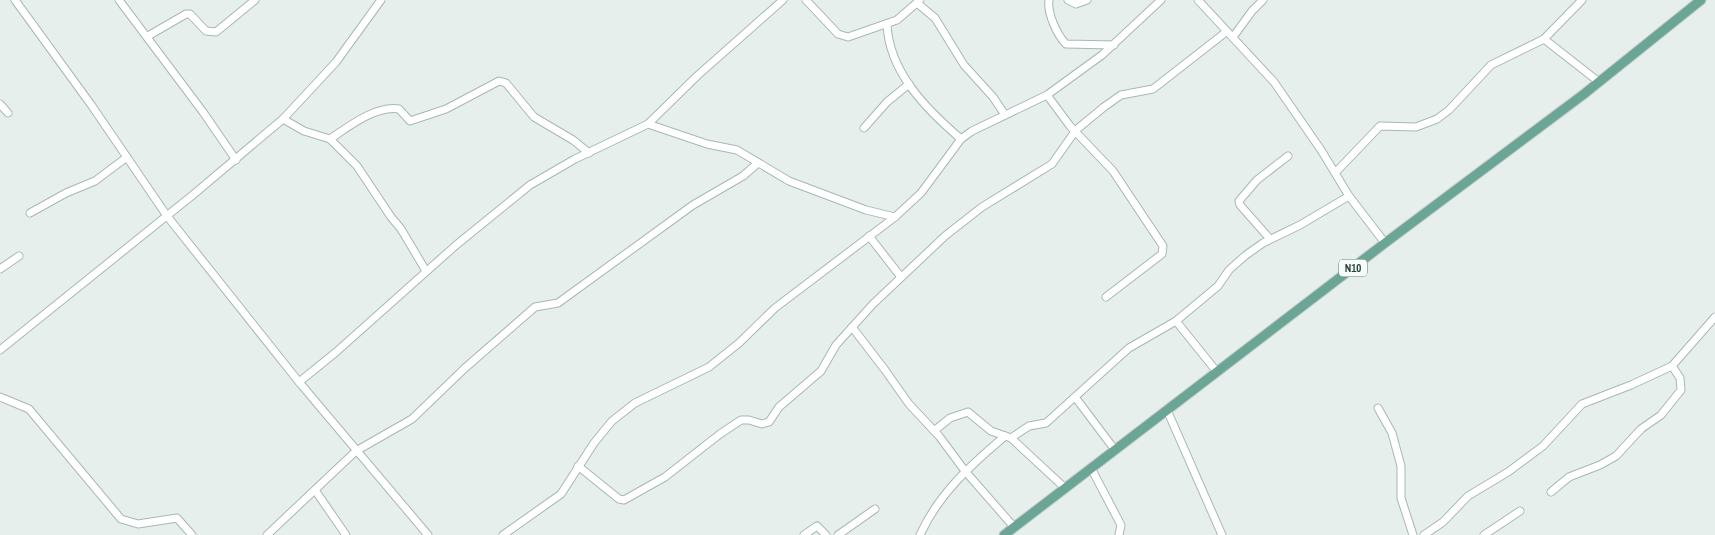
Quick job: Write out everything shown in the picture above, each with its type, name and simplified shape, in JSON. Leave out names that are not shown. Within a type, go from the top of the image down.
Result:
[{"type":"main road","name":"N10","points":[[1004,535],[1385,243],[1599,82],[1701,0]]},
{"type":"street","points":[[14,0],[128,157],[167,216],[299,382],[428,535]]},
{"type":"street","points":[[120,0],[148,36],[236,160]]},
{"type":"street","points":[[148,36],[186,14],[190,14],[206,31],[216,32],[255,0]]},
{"type":"street","points":[[0,350],[236,160],[283,119],[336,62],[381,0]]},
{"type":"street","points":[[299,382],[335,353],[426,271],[530,185],[648,124],[697,76],[782,0]]},
{"type":"street","points":[[806,0],[844,37],[887,24],[902,17],[918,1],[935,18],[964,65],[993,97],[1005,115]]},
{"type":"street","points":[[1049,0],[1048,5],[1056,29],[1066,44],[1114,45]]},
{"type":"street","points":[[1068,0],[1076,4],[1087,0]]},
{"type":"street","points":[[503,535],[561,494],[578,466],[612,421],[635,403],[709,367],[746,338],[775,308],[895,218],[921,193],[961,139],[972,131],[1047,96],[1114,45],[1161,0]]},
{"type":"street","points":[[1198,0],[1274,82],[1336,172],[1349,196],[1385,243]]},
{"type":"street","points":[[1233,37],[1255,7],[1263,0]]},
{"type":"street","points":[[1336,172],[1380,126],[1416,127],[1438,118],[1450,110],[1490,64],[1544,39],[1582,0]]},
{"type":"street","points":[[887,24],[888,36],[897,68],[931,110],[961,139]]},
{"type":"street","points":[[578,466],[619,499],[624,500],[665,477],[741,420],[762,424],[769,422],[779,407],[821,371],[836,345],[852,328],[901,277],[945,236],[982,206],[1052,164],[1076,130],[1121,95],[1144,92],[1158,86],[1226,32]]},
{"type":"street","points":[[1544,39],[1599,82]]},
{"type":"street","points":[[330,139],[360,120],[389,109],[399,109],[410,121],[433,115],[499,81],[510,86],[534,117],[573,140],[589,153]]},
{"type":"street","points":[[864,128],[886,102],[909,84]]},
{"type":"street","points":[[1047,96],[1070,126],[1076,130],[1113,171],[1164,250],[1158,258],[1106,297]]},
{"type":"street","points":[[0,104],[8,113]]},
{"type":"street","points":[[283,119],[304,131],[330,139],[357,166],[391,217],[401,228],[426,271]]},
{"type":"street","points":[[648,124],[707,144],[736,150],[789,181],[895,218]]},
{"type":"street","points":[[1270,240],[1240,206],[1239,200],[1257,180],[1288,156]]},
{"type":"street","points":[[30,213],[66,193],[94,181],[128,157]]},
{"type":"street","points":[[267,535],[356,450],[412,418],[465,368],[535,307],[558,303],[693,204],[743,176],[758,163]]},
{"type":"street","points":[[920,535],[934,506],[965,471],[1008,437],[1029,426],[1046,423],[1129,348],[1176,321],[1218,286],[1229,270],[1246,255],[1270,240],[1300,226],[1349,196]]},
{"type":"street","points":[[869,236],[901,277]]},
{"type":"street","points":[[0,269],[19,256]]},
{"type":"street","points":[[1424,535],[1443,522],[1468,496],[1508,472],[1543,446],[1582,404],[1631,386],[1672,366],[1715,317]]},
{"type":"street","points":[[1176,321],[1217,372]]},
{"type":"street","points":[[852,328],[909,404],[1014,527]]},
{"type":"street","points":[[1551,492],[1569,477],[1600,465],[1616,456],[1642,429],[1661,415],[1681,390],[1680,378],[1672,366]]},
{"type":"street","points":[[0,397],[29,409],[121,519],[138,524],[177,518],[192,535]]},
{"type":"street","points":[[1075,398],[1114,450]]},
{"type":"street","points":[[1378,408],[1392,433],[1401,466],[1401,498],[1413,535]]},
{"type":"street","points":[[1167,410],[1222,535]]},
{"type":"street","points":[[934,431],[950,418],[968,412],[991,431],[1008,437],[1066,488]]},
{"type":"street","points":[[1091,468],[1122,525],[1119,535]]},
{"type":"street","points":[[315,490],[346,535]]},
{"type":"street","points":[[838,535],[875,509]]},
{"type":"street","points":[[1484,535],[1520,511]]},
{"type":"street","points":[[804,535],[817,526],[826,535]]}]
